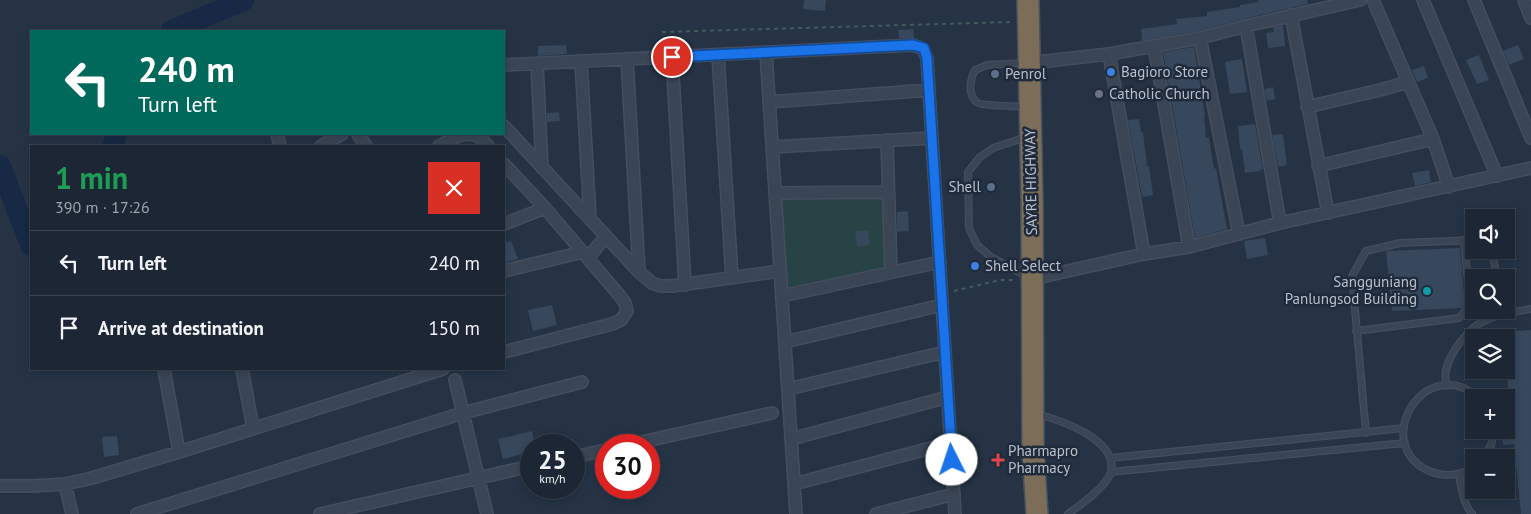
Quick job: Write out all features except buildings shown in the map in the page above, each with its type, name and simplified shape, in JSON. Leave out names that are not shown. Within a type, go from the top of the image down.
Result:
[{"type":"highway","name":"SAYRE HIGHWAY","points":[[1028,0],[1032,413],[1037,514]]},
{"type":"street","points":[[1029,63],[1109,54],[1200,38],[1360,0]]},
{"type":"street","points":[[1373,0],[1433,139],[1449,187]]},
{"type":"street","points":[[1423,0],[1497,176]]},
{"type":"street","points":[[1474,0],[1531,138]]},
{"type":"street","points":[[1524,0],[1531,18]]},
{"type":"street","points":[[1291,15],[1328,214]]},
{"type":"street","points":[[1246,26],[1280,223]]},
{"type":"street","points":[[1200,38],[1239,234]]},
{"type":"street","points":[[505,65],[913,45],[924,48],[927,58],[955,514]]},
{"type":"street","points":[[1154,46],[1189,247]]},
{"type":"street","points":[[766,52],[796,514]]},
{"type":"street","points":[[718,54],[732,278]]},
{"type":"street","points":[[1109,54],[1144,254]]},
{"type":"street","points":[[672,57],[685,286]]},
{"type":"street","points":[[627,59],[640,272]]},
{"type":"street","points":[[581,61],[590,219]]},
{"type":"street","points":[[536,64],[542,168]]},
{"type":"street","points":[[1307,107],[1408,82]]},
{"type":"street","points":[[769,102],[929,90]]},
{"type":"street","points":[[505,127],[652,283],[660,286],[685,286],[780,271]]},
{"type":"street","points":[[323,145],[340,135]]},
{"type":"street","points":[[441,145],[467,135]]},
{"type":"street","points":[[474,135],[479,137],[487,145]]},
{"type":"street","points":[[772,147],[932,138]]},
{"type":"street","points":[[1318,166],[1433,139]]},
{"type":"street","points":[[887,140],[891,272]]},
{"type":"street","points":[[505,165],[586,255],[625,303],[627,311],[621,320],[505,352]]},
{"type":"street","points":[[1032,279],[1144,254],[1189,247],[1280,223],[1531,168]]},
{"type":"street","points":[[775,193],[888,192]]},
{"type":"street","points":[[505,224],[545,208]]},
{"type":"street","points":[[505,271],[586,255],[606,236]]},
{"type":"street","points":[[782,296],[940,262]]},
{"type":"street","points":[[785,342],[942,299]]},
{"type":"street","points":[[788,389],[945,352]]},
{"type":"street","points":[[164,370],[179,452]]},
{"type":"street","points":[[242,370],[253,428]]},
{"type":"street","points":[[0,486],[65,484],[92,478],[440,370]]},
{"type":"street","points":[[455,380],[487,514]]},
{"type":"street","points":[[137,514],[463,413],[582,382]]},
{"type":"street","points":[[791,439],[948,398]]},
{"type":"street","points":[[660,438],[772,413]]},
{"type":"street","points":[[794,484],[950,443]]},
{"type":"street","points":[[320,514],[520,468]]},
{"type":"street","points":[[65,484],[72,514]]},
{"type":"street","points":[[876,514],[954,494]]},
{"type":"lane","points":[[1029,63],[987,65],[975,70],[972,76],[971,90],[973,97],[979,104],[1030,107]]},
{"type":"lane","points":[[1030,135],[993,148],[980,157],[968,172],[969,228],[977,245],[991,257],[1032,279]]},
{"type":"lane","points":[[1356,331],[1459,318],[1470,305],[1464,240],[1400,243],[1366,251],[1352,276],[1356,331],[1366,432]]},
{"type":"lane","points":[[1515,311],[1531,309]]},
{"type":"lane","points":[[1446,386],[1446,370],[1460,342],[1472,329],[1487,319]]},
{"type":"lane","points":[[1465,471],[1459,474],[1442,475],[1426,469],[1413,458],[1405,443],[1404,428],[1407,414],[1414,402],[1425,392],[1446,386],[1466,389]]},
{"type":"lane","points":[[1032,413],[1061,421],[1080,429],[1103,448],[1110,458],[1111,472],[1104,483],[1093,495],[1068,514]]},
{"type":"lane","points":[[1110,458],[1404,428]]},
{"type":"lane","points":[[1111,472],[1405,443]]},
{"type":"lane","points":[[1459,474],[1465,500],[1472,514]]},
{"type":"path","points":[[662,32],[1029,21]]},
{"type":"path","points":[[942,299],[1000,280],[1032,279]]},
{"type":"green space","points":[[882,198],[885,267],[787,290],[782,199]]},
{"type":"waterway","points":[[173,30],[244,0]]},
{"type":"waterway","points":[[113,145],[116,135]]},
{"type":"waterway","points":[[0,165],[30,243]]},
{"type":"place","name":"Bagioro Store","points":[[1111,72]]},
{"type":"place","name":"Penrol","points":[[995,74]]},
{"type":"place","name":"Catholic Church","points":[[1099,94]]},
{"type":"place","name":"Shell","points":[[991,187]]},
{"type":"place","name":"Shell Select","points":[[975,266]]},
{"type":"place","name":"Sangguniang Panlungsod Building","points":[[1427,291]]},
{"type":"place","name":"Pharmapro Pharmacy","points":[[998,460]]},
{"type":"route","points":[[672,57],[913,45],[924,48],[927,58],[952,460]]}]
